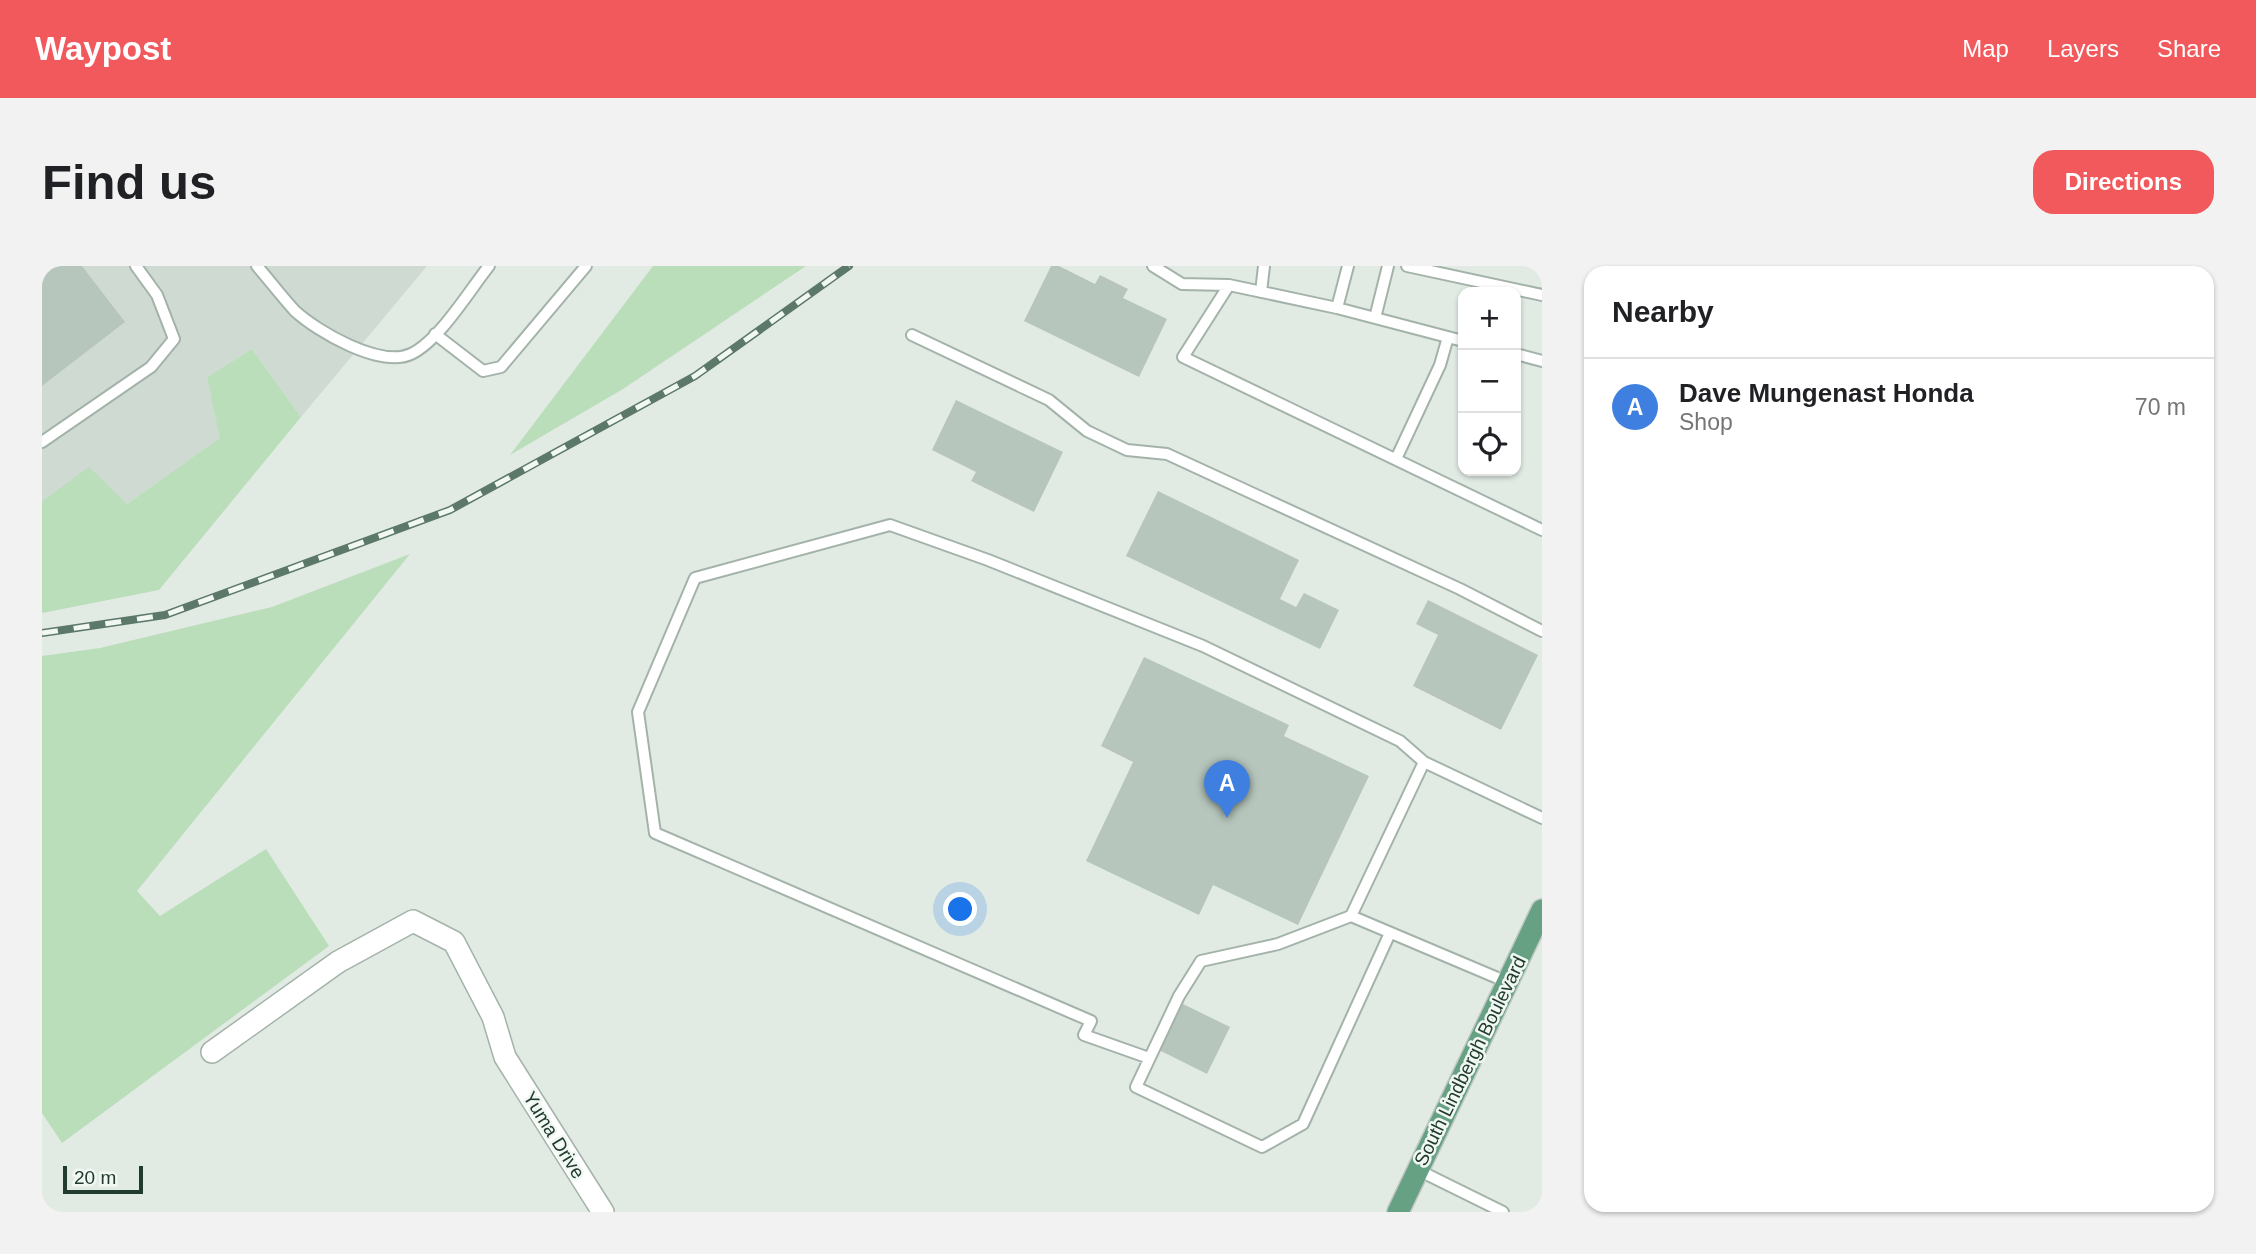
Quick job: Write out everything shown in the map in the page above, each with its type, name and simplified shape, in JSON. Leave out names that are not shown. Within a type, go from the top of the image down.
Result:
[{"type":"main road","name":"South Lindbergh Boulevard","points":[[1398,1212],[1542,910]]},
{"type":"street","name":"Yuma Drive","points":[[212,1052],[338,962],[413,921],[454,942],[494,1017],[505,1057],[603,1212]]},
{"type":"lane","points":[[42,442],[151,368],[174,339],[158,295],[136,266]]},
{"type":"lane","points":[[257,266],[297,312],[342,341],[376,357],[410,354],[435,334],[489,266]]},
{"type":"lane","points":[[435,334],[482,371],[500,367],[586,266]]},
{"type":"lane","points":[[1153,266],[1182,284],[1229,285],[1337,307],[1458,340]]},
{"type":"lane","points":[[1261,292],[1264,266]]},
{"type":"lane","points":[[1337,307],[1348,266]]},
{"type":"lane","points":[[1375,318],[1388,266]]},
{"type":"lane","points":[[1407,266],[1542,295]]},
{"type":"lane","points":[[1229,285],[1183,357],[1542,530]]},
{"type":"lane","points":[[912,335],[1049,400],[1087,431],[1127,450],[1167,454],[1460,589],[1542,631]]},
{"type":"lane","points":[[1396,459],[1440,365],[1448,337]]},
{"type":"lane","points":[[1521,355],[1542,361]]},
{"type":"lane","points":[[1149,1058],[1084,1035],[1091,1021],[655,832],[638,712],[695,578],[890,525],[988,560],[1203,646],[1400,741],[1424,762],[1542,818]]},
{"type":"lane","points":[[1390,933],[1303,1124],[1262,1147],[1136,1087],[1179,996],[1201,961],[1278,944],[1351,916],[1424,762]]},
{"type":"lane","points":[[1351,916],[1507,982]]},
{"type":"lane","points":[[1418,1170],[1503,1212]]},
{"type":"shaded area","points":[[42,266],[427,266],[301,417],[252,349],[207,377],[221,438],[127,504],[89,468],[42,501]]},
{"type":"green space","points":[[653,266],[806,266],[623,389],[510,455]]},
{"type":"green space","points":[[252,349],[301,417],[159,590],[42,613],[42,501],[89,467],[127,504],[220,438],[207,377]]},
{"type":"green space","points":[[410,554],[137,891],[160,916],[266,849],[329,946],[62,1143],[42,1113],[42,656],[100,648],[272,607]]},
{"type":"building","points":[[42,266],[82,266],[125,322],[42,386]]},
{"type":"building","points":[[1051,266],[1059,266],[1095,284],[1100,275],[1128,289],[1123,298],[1167,319],[1139,377],[1024,321]]},
{"type":"building","points":[[956,400],[1063,452],[1034,512],[971,481],[976,472],[932,450]]},
{"type":"building","points":[[1158,491],[1299,560],[1280,599],[1296,607],[1304,593],[1339,610],[1320,649],[1126,556]]},
{"type":"building","points":[[1428,600],[1538,655],[1501,730],[1413,686],[1438,635],[1416,624]]},
{"type":"building","points":[[1144,657],[1289,725],[1284,736],[1369,776],[1298,925],[1213,885],[1199,915],[1086,861],[1133,762],[1101,746]]},
{"type":"building","points":[[1179,1002],[1230,1027],[1207,1074],[1157,1049]]},
{"type":"railway","points":[[42,633],[165,615],[450,510],[695,376],[849,266]]},
{"type":"place","name":"Dave Mungenast Honda","points":[[1227,818]]}]
